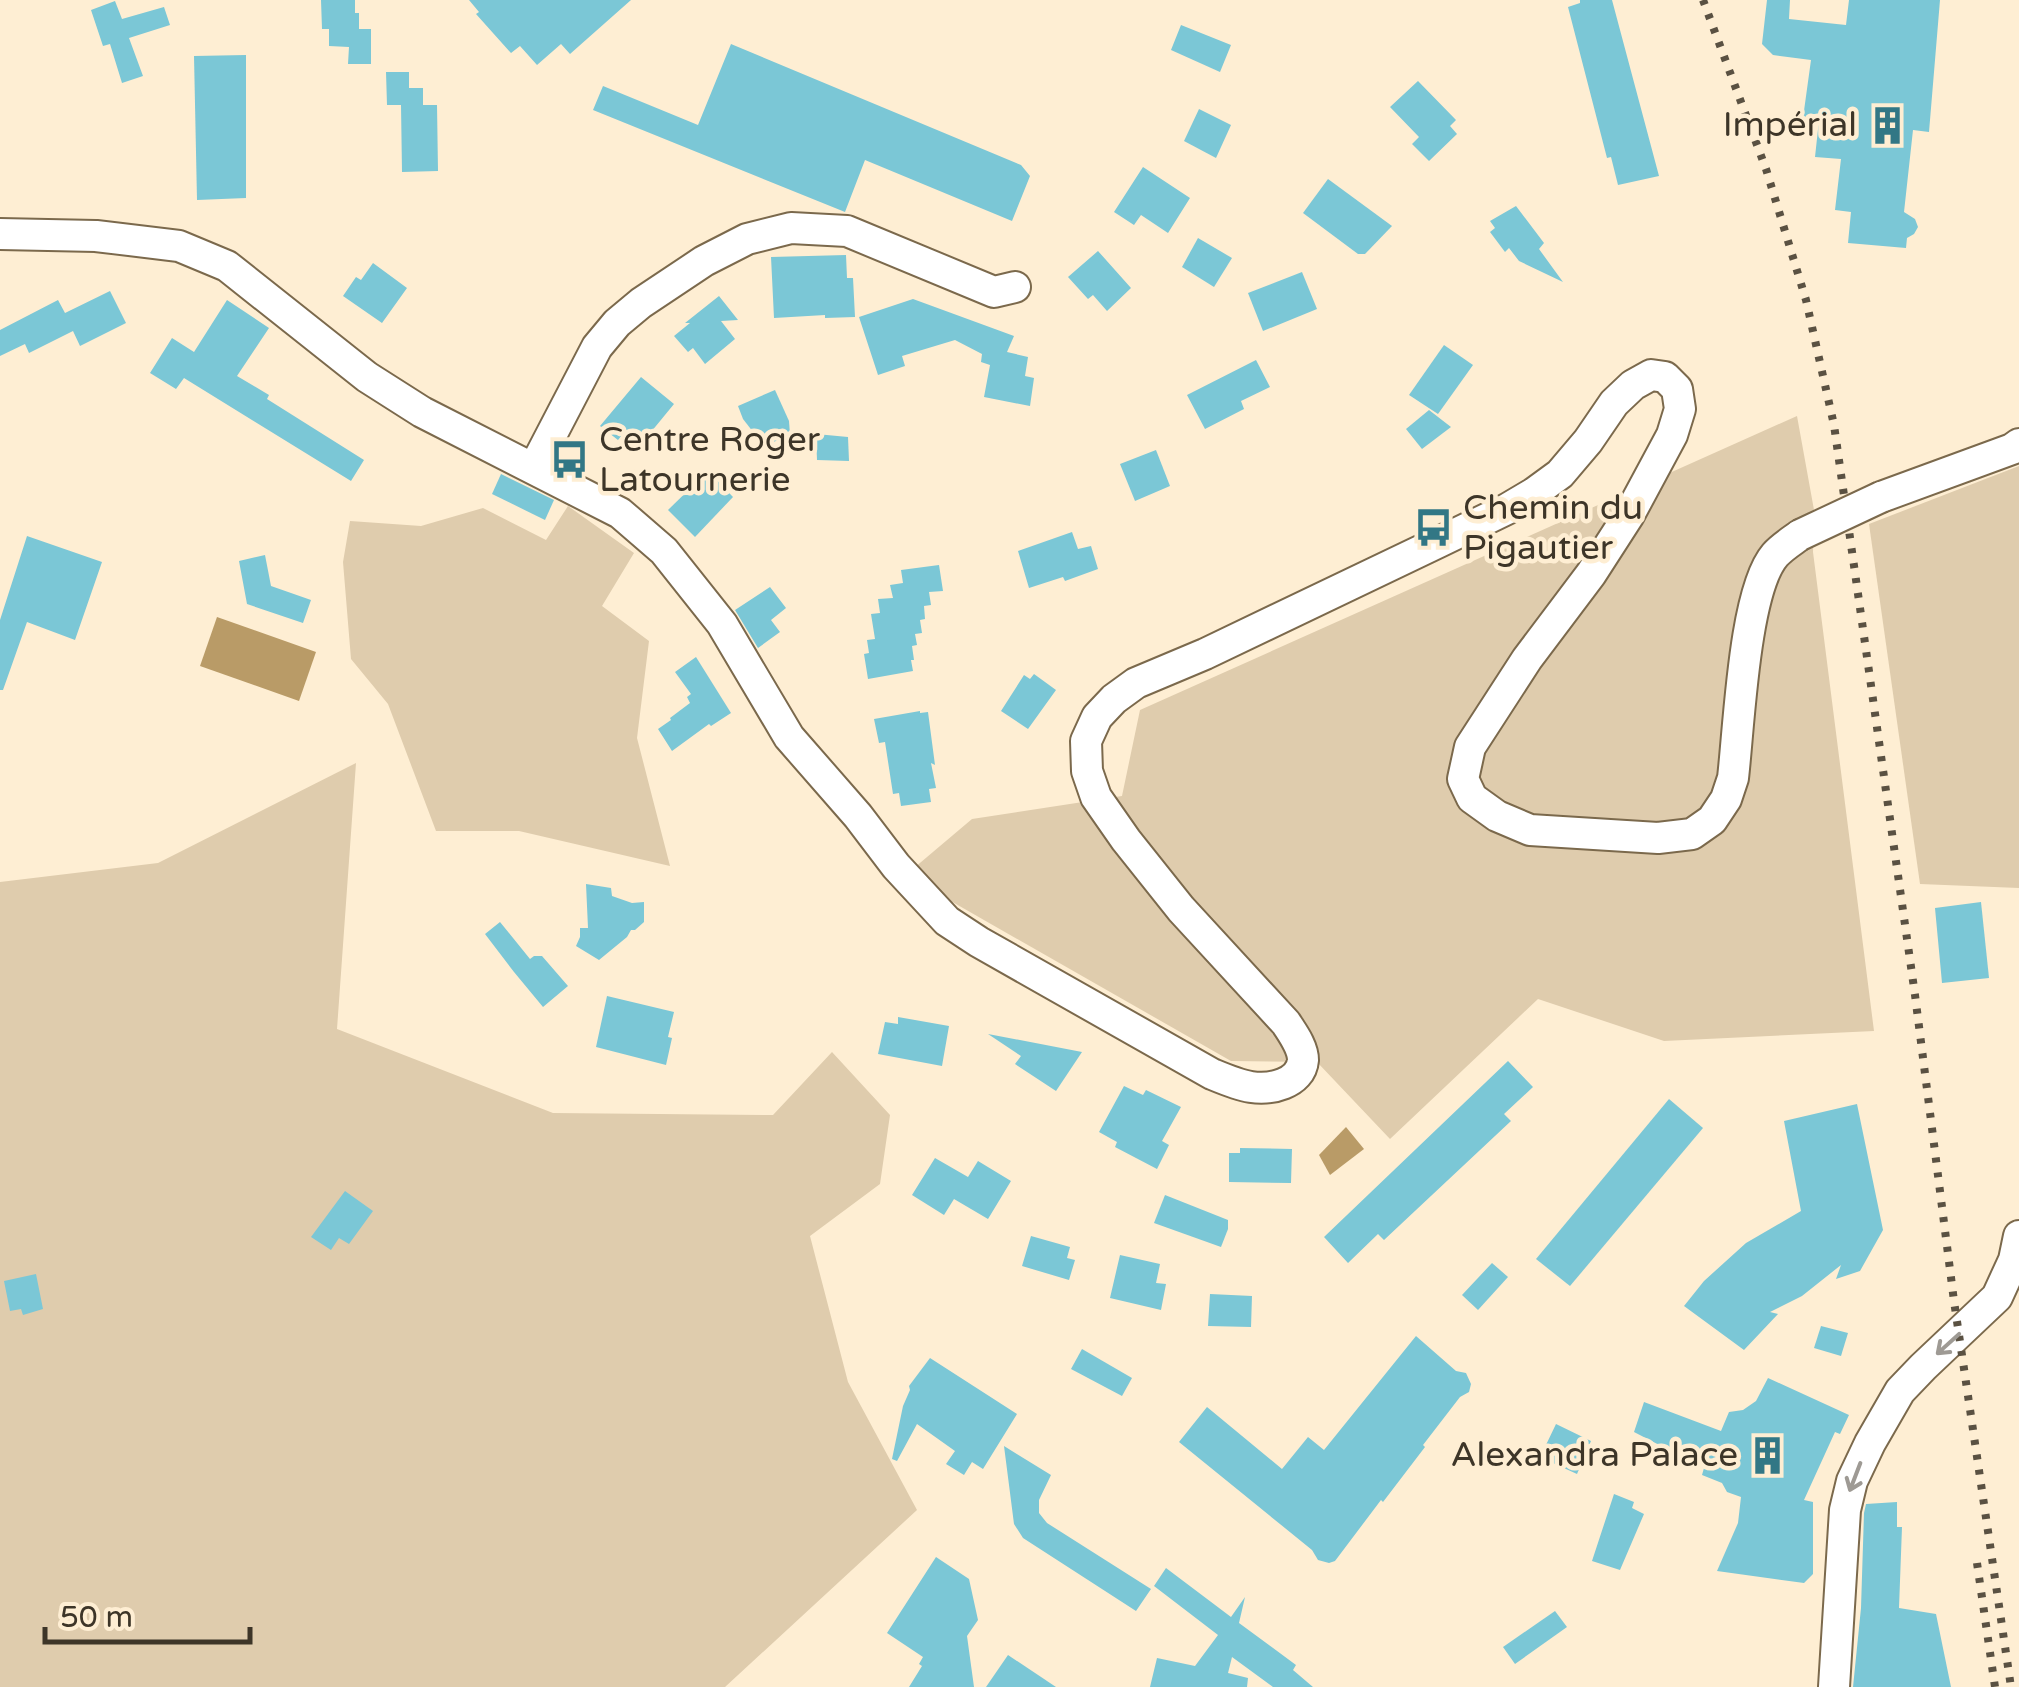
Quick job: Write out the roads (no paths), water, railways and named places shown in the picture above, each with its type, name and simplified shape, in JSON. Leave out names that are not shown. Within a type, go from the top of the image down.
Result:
[{"type":"street","points":[[534,468],[597,347],[616,323],[704,261],[747,239],[790,228],[847,231],[994,292],[1015,287]]},
{"type":"street","points":[[0,234],[96,236],[179,246],[227,266],[367,377],[422,412],[620,513],[664,550],[722,624],[789,738],[947,921],[1212,1074],[1250,1087],[1276,1087],[1295,1077],[1303,1062],[1298,1042],[1286,1023],[1181,909],[1096,797],[1087,771],[1086,741],[1097,717],[1114,699],[1136,683],[1507,509],[1560,474],[1632,385],[1651,375],[1665,378],[1678,390],[1680,409],[1672,435],[1591,574],[1527,659],[1470,747],[1463,779],[1472,798],[1497,816],[1530,830],[1658,838],[1692,834],[1712,820],[1726,799],[1733,778],[1750,622],[1760,584],[1774,555],[1800,535],[1881,498],[2019,444]]},
{"type":"street","points":[[1834,1687],[1845,1510],[1852,1480],[1900,1391],[1997,1297],[2014,1260],[2019,1236]]},
{"type":"railway","points":[[1703,0],[1766,169],[1806,300],[1834,425],[2011,1687]]},
{"type":"railway","points":[[1977,1563],[1995,1687]]},
{"type":"place","name":"Impérial","points":[[1887,125]]},
{"type":"place","name":"Centre Roger Latournerie","points":[[569,460]]},
{"type":"place","name":"Chemin du Pigautier","points":[[1433,528]]},
{"type":"place","name":"Alexandra Palace","points":[[1768,1455]]}]
